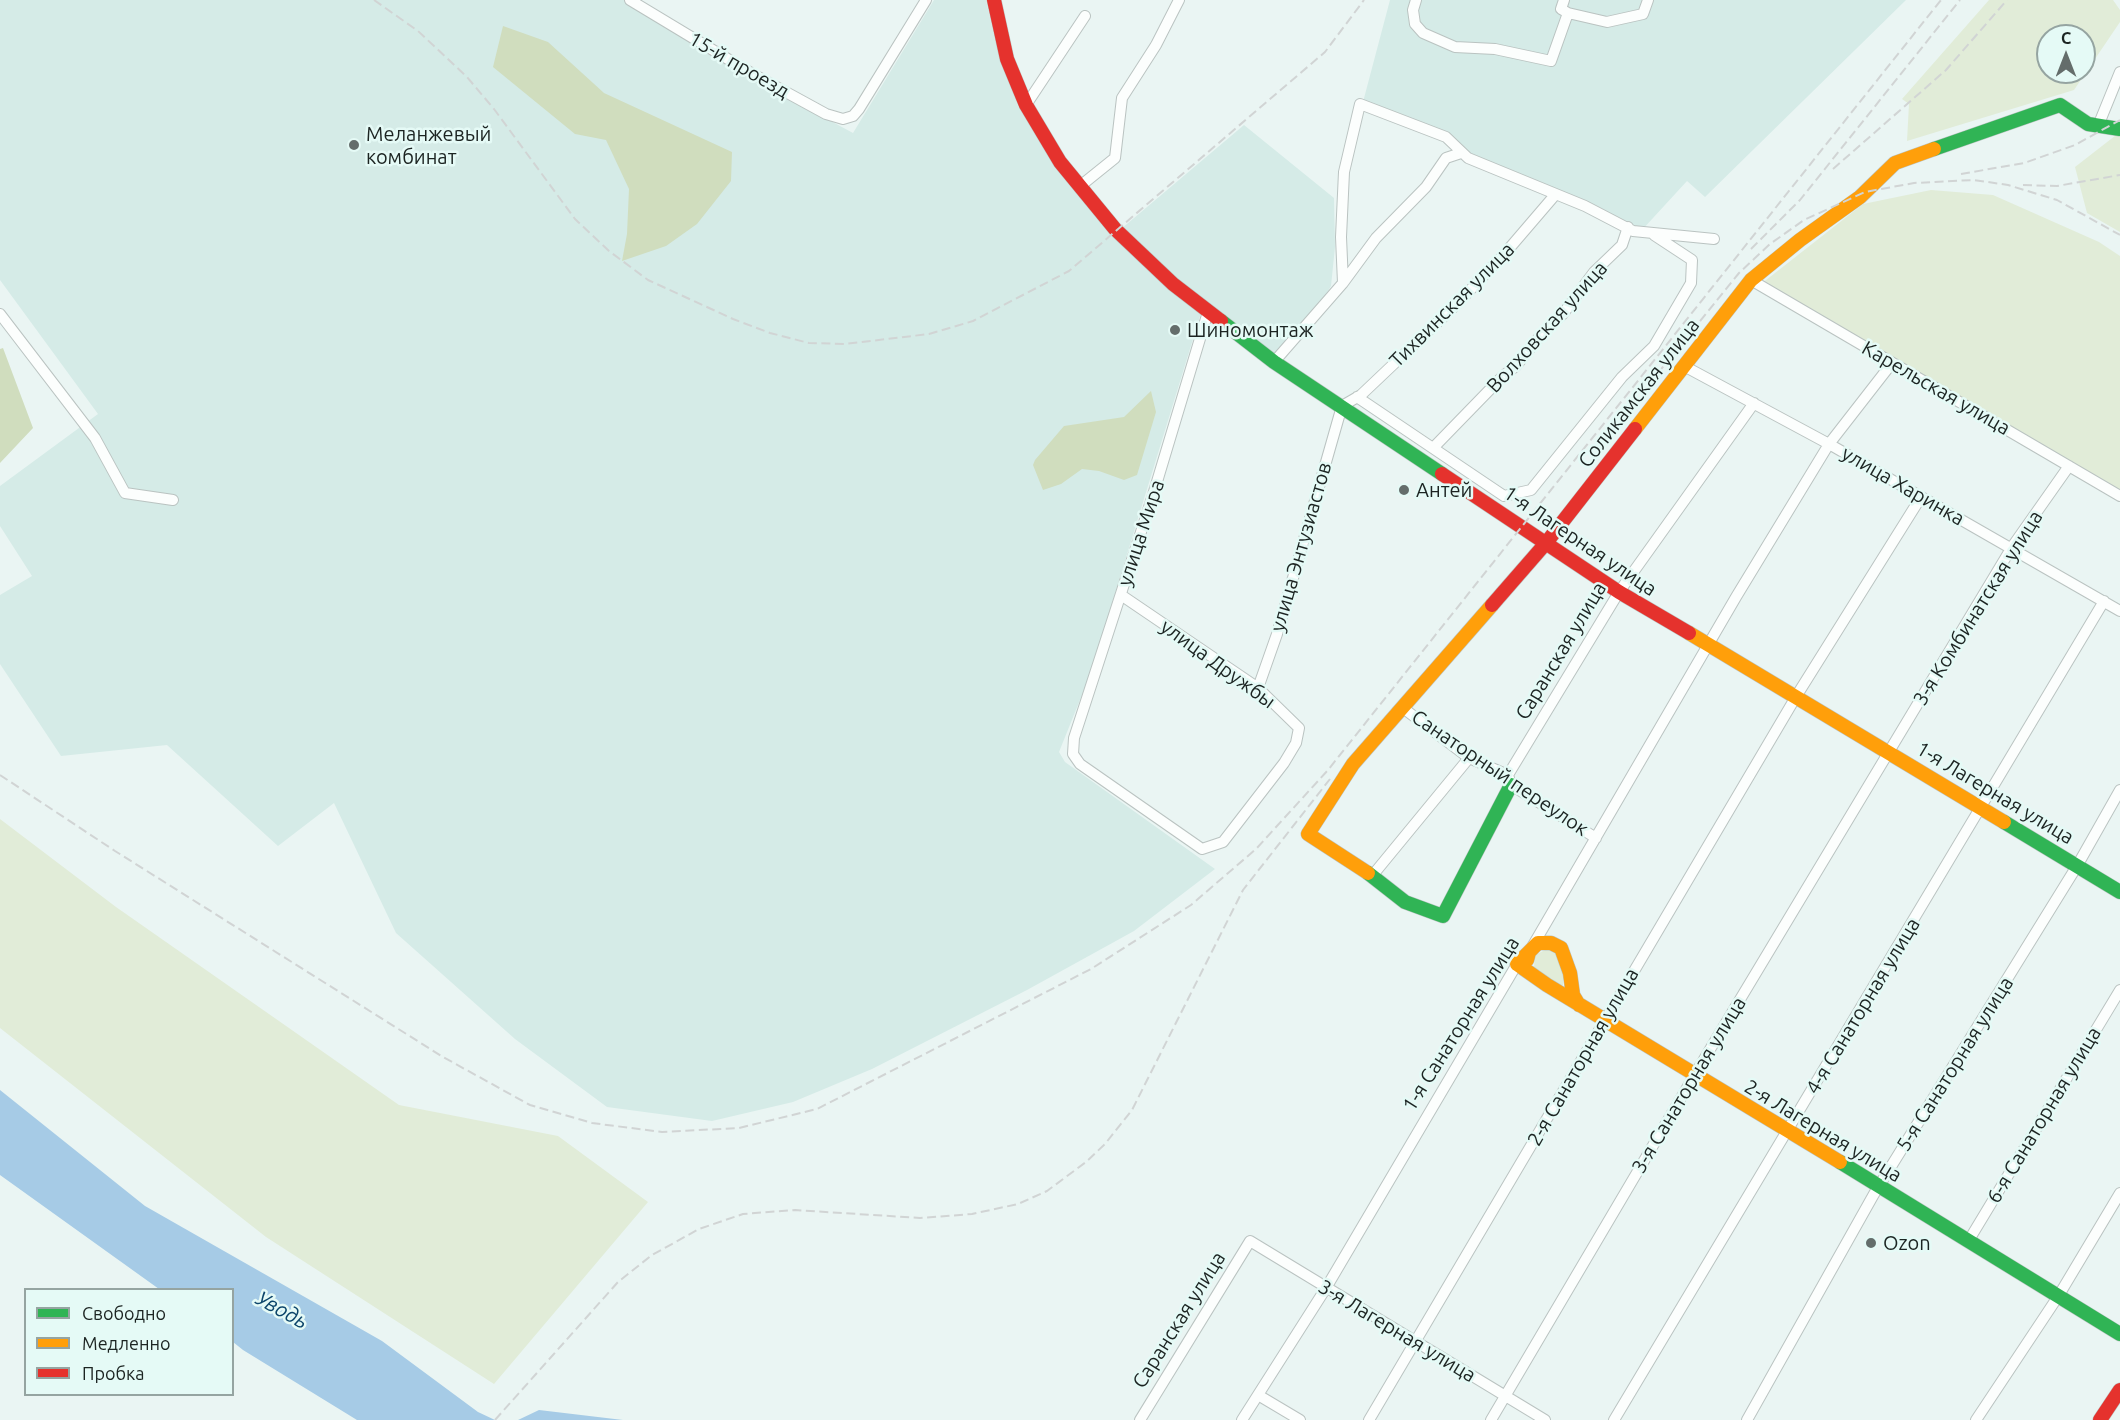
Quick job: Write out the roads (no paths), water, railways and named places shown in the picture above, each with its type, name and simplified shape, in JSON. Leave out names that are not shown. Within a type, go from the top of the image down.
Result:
[{"type":"street","name":"15-й проезд","points":[[630,0],[751,73],[825,114],[843,119],[853,116],[926,0]]},
{"type":"street","name":"1-я Лагерная улица","points":[[994,0],[1007,59],[1026,105],[1060,162],[1079,187],[1143,257],[1208,312],[1274,362],[1619,592],[1797,695],[2120,892]]},
{"type":"street","points":[[1079,187],[1115,158],[1122,98],[1156,45],[1179,0]]},
{"type":"street","points":[[1416,0],[1413,10],[1415,24],[1423,33],[1455,47],[1495,49],[1551,61],[1568,13]]},
{"type":"street","points":[[1564,0],[1561,9],[1568,13],[1607,22],[1643,14],[1648,0]]},
{"type":"street","points":[[1026,105],[1085,16]]},
{"type":"street","points":[[2120,72],[2093,125],[2120,129]]},
{"type":"street","points":[[1343,283],[1341,237],[1344,172],[1360,104],[1446,137],[1456,144],[1461,153],[1633,231],[1714,239]]},
{"type":"street","name":"Соликамская улица","points":[[1372,876],[1308,834],[1353,764],[1546,543],[1751,280],[1800,240],[1860,197],[1895,163],[2060,105],[2093,125]]},
{"type":"street","points":[[1274,362],[1343,283],[1376,238],[1426,187],[1446,158],[1461,153]]},
{"type":"street","name":"Тихвинская улица","points":[[1342,406],[1357,397],[1457,304],[1508,251],[1555,195]]},
{"type":"street","name":"Волховская улица","points":[[1433,448],[1503,376],[1516,366],[1541,335],[1563,314],[1594,272],[1622,246],[1628,227]]},
{"type":"street","points":[[1357,397],[1504,496],[1531,490],[1622,377],[1654,346],[1691,283],[1692,260],[1652,233]]},
{"type":"street","name":"Карельская улица","points":[[1751,280],[2120,496]]},
{"type":"street","name":"улица Мира","points":[[1202,849],[1080,764],[1073,754],[1074,738],[1121,595],[1208,312]]},
{"type":"street","points":[[0,314],[95,438],[125,492],[173,500]]},
{"type":"street","name":"1-я Санаторная улица","points":[[1242,1420],[1326,1288],[1514,960],[1529,952],[1708,645],[1829,444],[1892,363]]},
{"type":"street","name":"улица Харинка","points":[[1684,366],[1829,444],[2120,611]]},
{"type":"street","name":"Саранская улица","points":[[1372,876],[1405,902],[1443,916],[1510,780],[1619,592],[1754,403]]},
{"type":"street","name":"улица Энтузиастов","points":[[1258,688],[1277,634],[1342,406]]},
{"type":"street","name":"3-я Комбинатская улица","points":[[1890,752],[2013,548],[2069,466]]},
{"type":"street","name":"2-я Санаторная улица","points":[[1369,1420],[1416,1344],[1797,695],[1921,496]]},
{"type":"street","name":"улица Дружбы","points":[[1121,595],[1258,688],[1299,728],[1296,743],[1223,842],[1202,849]]},
{"type":"street","name":"4-я Санаторная улица","points":[[1614,1420],[2104,601]]},
{"type":"street","name":"Санаторный переулок","points":[[1403,708],[1469,758],[1510,780],[1596,838]]},
{"type":"street","name":"3-я Санаторная улица","points":[[1491,1420],[1694,1076],[1890,752]]},
{"type":"street","points":[[1372,876],[1469,758]]},
{"type":"street","name":"5-я Санаторная улица","points":[[1747,1420],[1879,1187],[2077,866],[2120,790]]},
{"type":"street","points":[[1534,976],[1527,965],[1529,952],[1539,943],[1545,942],[1561,948],[1570,973],[1573,995],[1579,1005]]},
{"type":"street","name":"2-я Лагерная улица","points":[[1514,960],[1603,1022],[1969,1240],[2120,1334]]},
{"type":"street","name":"6-я Санаторная улица","points":[[1969,1240],[2120,990]]},
{"type":"street","points":[[1976,1420],[2059,1295],[2120,1193]]},
{"type":"street","name":"Саранская улица","points":[[1140,1420],[1250,1241]]},
{"type":"street","name":"3-я Лагерная улица","points":[[1250,1241],[1416,1344],[1545,1420]]},
{"type":"street","points":[[2100,1420],[2120,1390]]},
{"type":"street","points":[[1258,1395],[1300,1420]]},
{"type":"water","name":"Уводь","points":[[0,1090],[145,1206],[382,1341],[478,1412],[495,1420],[357,1420],[234,1343],[234,1288],[158,1288],[0,1175]]},
{"type":"water","points":[[539,1410],[623,1420],[518,1420]]},
{"type":"railway","points":[[374,0],[418,31],[467,77],[494,109],[575,219],[609,251],[648,280],[733,319],[770,333],[809,343],[845,344],[929,334],[973,321],[1069,271],[1325,52],[1364,0]]},
{"type":"railway","points":[[0,775],[115,851],[443,1057],[530,1105],[592,1123],[662,1132],[739,1128],[817,1109],[1091,969],[1191,905],[1256,849],[1328,770],[1941,0]]},
{"type":"railway","points":[[1751,249],[1800,200],[1960,0]]},
{"type":"railway","points":[[1833,169],[1946,70],[2007,0]]},
{"type":"railway","points":[[1961,174],[2024,163],[2075,145],[2120,120]]},
{"type":"railway","points":[[2023,185],[2057,186],[2120,175]]},
{"type":"railway","points":[[1649,384],[1739,273],[1770,244],[1804,220],[1865,192],[1914,183],[1974,180],[2008,185],[2057,200],[2120,235]]},
{"type":"railway","points":[[495,1420],[618,1282],[652,1255],[699,1229],[743,1214],[795,1210],[920,1218],[972,1214],[1018,1204],[1047,1191],[1086,1162],[1105,1144],[1132,1110],[1243,890],[1330,779]]},
{"type":"place","name":"Меланжевый комбинат","points":[[354,145]]},
{"type":"place","name":"Шиномонтаж","points":[[1175,330]]},
{"type":"place","name":"Антей","points":[[1404,490]]},
{"type":"place","name":"Ozon","points":[[1871,1243]]}]
